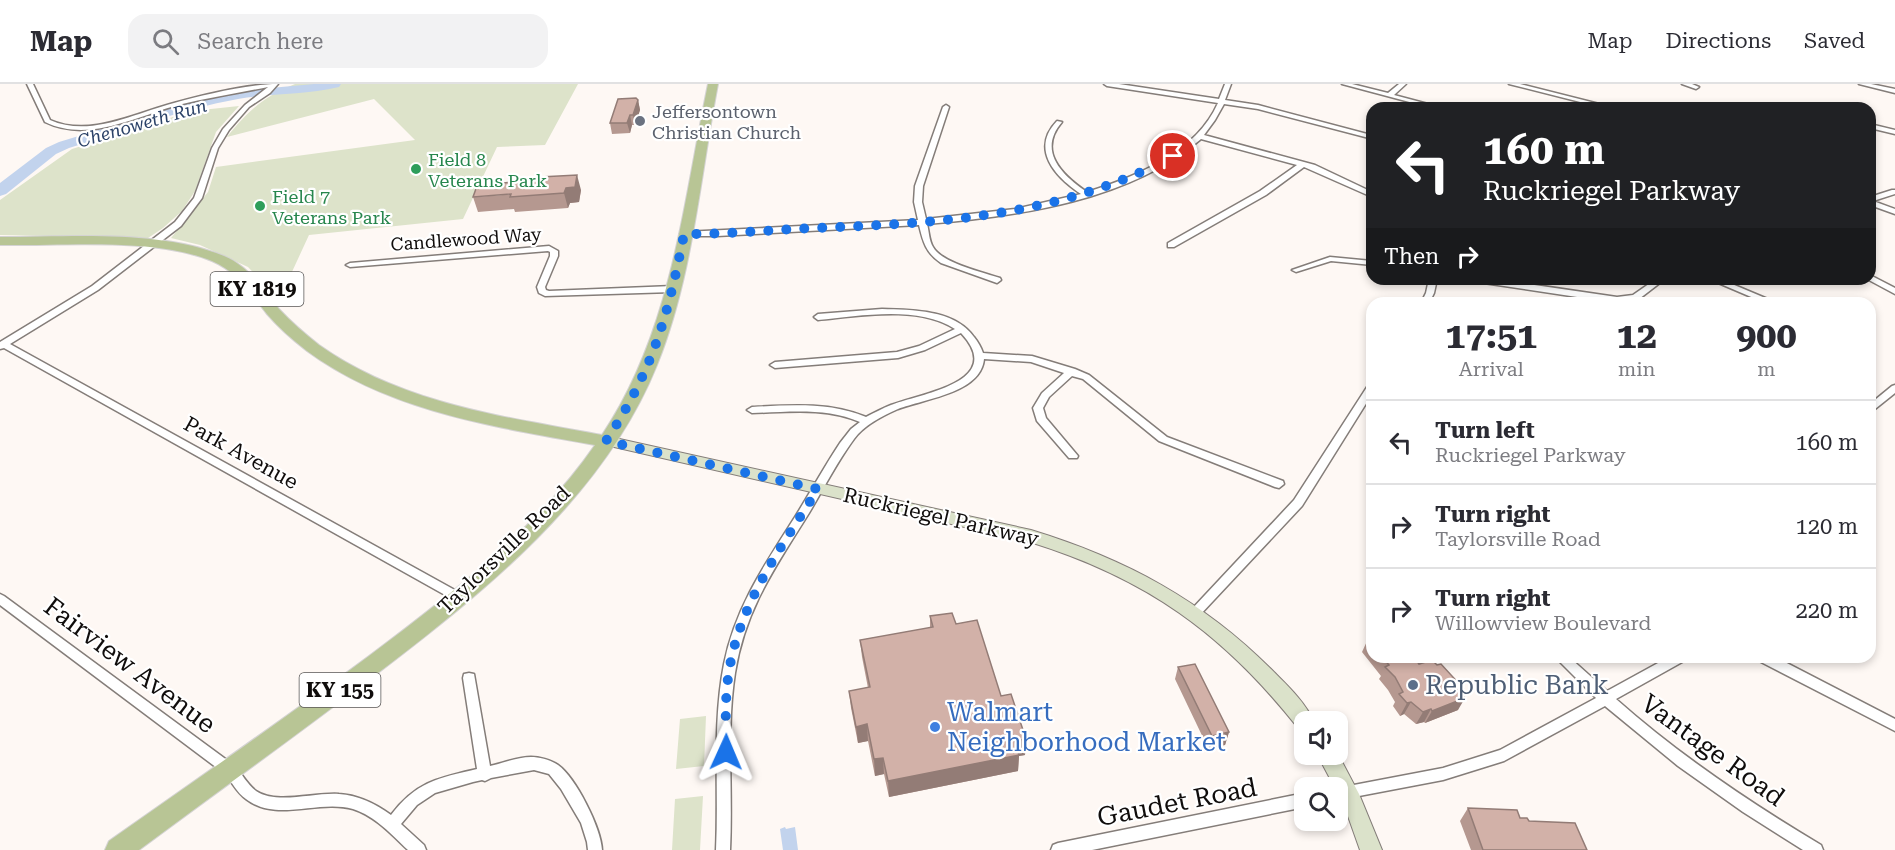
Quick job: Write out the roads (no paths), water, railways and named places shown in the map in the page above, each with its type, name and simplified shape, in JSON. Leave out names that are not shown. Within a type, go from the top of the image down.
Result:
[{"type":"main road","name":"Taylorsville Road","points":[[118,850],[416,633],[487,572],[547,513],[606,441],[635,394],[660,338],[673,289],[713,84]]},
{"type":"main road","name":"Ruckriegel Parkway","points":[[0,241],[154,243],[209,255],[230,265],[246,277],[292,332],[320,353],[355,373],[395,390],[485,419],[606,441],[1051,541],[1121,568],[1165,593],[1218,630],[1257,666],[1296,711]]},
{"type":"main road","points":[[1348,803],[1371,850]]},
{"type":"street","points":[[30,84],[47,121],[61,127],[78,128],[105,124],[176,104],[275,84]]},
{"type":"street","points":[[2,345],[89,292],[178,224],[192,208],[202,189],[218,142],[230,123],[275,84]]},
{"type":"street","points":[[1107,84],[1275,111],[1366,135]]},
{"type":"street","points":[[684,234],[923,223],[998,214],[1086,194],[1155,166],[1173,156],[1199,136],[1213,120],[1228,84]]},
{"type":"street","points":[[1345,84],[1417,102]]},
{"type":"street","points":[[1390,95],[1403,84]]},
{"type":"street","points":[[1512,84],[1587,102]]},
{"type":"street","points":[[1685,84],[1696,87]]},
{"type":"street","points":[[1862,84],[1895,91]]},
{"type":"street","points":[[946,107],[919,186],[918,202],[927,246],[936,256],[997,280]]},
{"type":"street","points":[[1059,122],[1051,131],[1048,152],[1052,163],[1063,178],[1086,194]]},
{"type":"street","points":[[1876,127],[1895,132]]},
{"type":"street","points":[[1199,136],[1302,165],[1340,178],[1366,192]]},
{"type":"street","points":[[1170,245],[1263,194],[1302,165]]},
{"type":"street","points":[[1876,198],[1895,192]]},
{"type":"street","points":[[1876,203],[1895,213]]},
{"type":"street","name":"Candlewood Way","points":[[350,265],[549,248],[554,251],[554,256],[541,287],[542,291],[548,294],[673,289]]},
{"type":"street","points":[[1296,270],[1330,259],[1366,262]]},
{"type":"street","points":[[1876,280],[1895,291]]},
{"type":"street","points":[[1516,285],[1593,297]]},
{"type":"street","points":[[1637,297],[1653,285]]},
{"type":"street","points":[[1728,285],[1758,297]]},
{"type":"street","points":[[723,850],[727,687],[736,640],[753,595],[851,436],[867,421],[897,406],[949,391],[972,375],[979,356],[976,345],[962,329],[950,321],[924,314],[818,317]]},
{"type":"street","points":[[775,365],[898,355],[921,348],[962,329]]},
{"type":"street","name":"Park Avenue","points":[[2,345],[458,597]]},
{"type":"street","points":[[979,356],[1032,359],[1072,371],[1095,383],[1140,423],[1163,439],[1279,484]]},
{"type":"street","points":[[1072,371],[1045,395],[1038,408],[1041,419],[1073,456]]},
{"type":"street","points":[[1876,405],[1895,388]]},
{"type":"street","points":[[1195,614],[1298,503],[1366,396]]},
{"type":"street","points":[[752,410],[828,408],[843,411],[867,421]]},
{"type":"street","name":"Fairview Avenue","points":[[0,599],[230,770],[251,796],[267,803],[321,800],[352,802],[380,814],[419,850]]},
{"type":"street","name":"Vantage Road","points":[[1567,663],[1651,739],[1702,777],[1816,850]]},
{"type":"street","points":[[1348,792],[1443,774],[1485,762],[1527,743],[1670,663]]},
{"type":"street","points":[[1775,663],[1895,725]]},
{"type":"street","points":[[469,678],[485,775]]},
{"type":"street","points":[[392,825],[410,802],[421,794],[437,787],[531,763],[545,765],[555,771],[587,819],[596,843],[595,850]]},
{"type":"street","name":"Gaudet Road","points":[[1058,850],[1294,802]]},
{"type":"water","points":[[785,827],[786,829],[795,827],[798,850],[783,850],[780,829]]},
{"type":"waterway","name":"Chenoweth Run","points":[[0,191],[51,151],[64,145],[189,107],[239,95],[298,91],[334,84]]},
{"type":"place","name":"Jeffersontown Christian Church","points":[[640,121]]},
{"type":"place","name":"Field 8 Veterans Park","points":[[416,169]]},
{"type":"place","name":"Field 7 Veterans Park","points":[[260,206]]},
{"type":"place","name":"Republic Bank","points":[[1413,685]]},
{"type":"place","name":"Walmart Neighborhood Market","points":[[935,727]]}]
